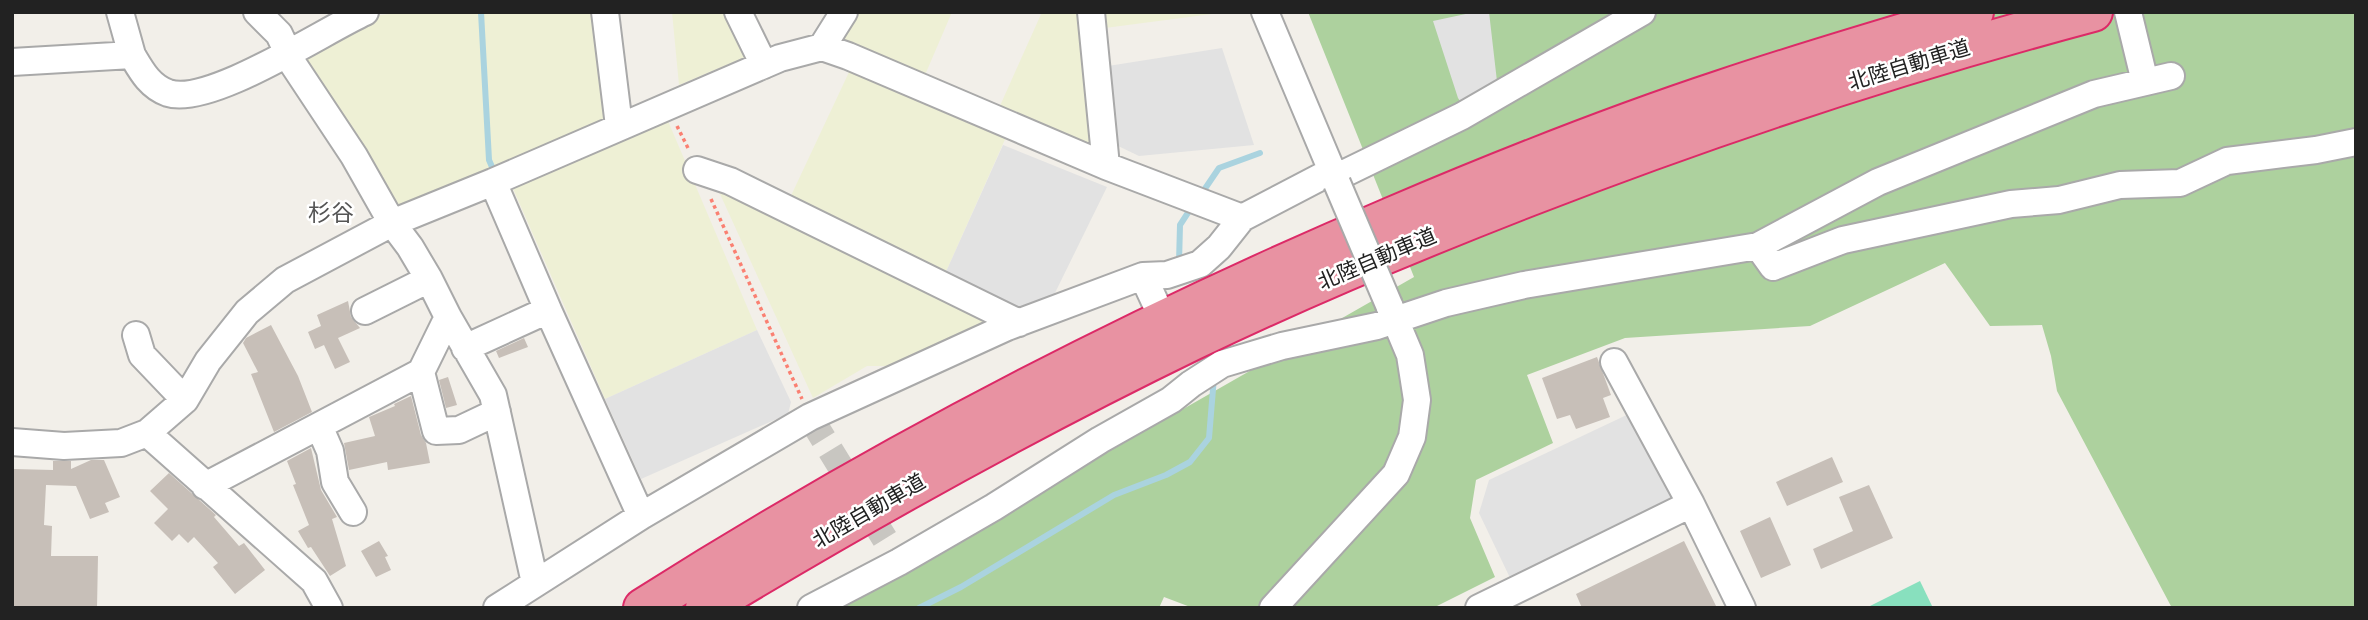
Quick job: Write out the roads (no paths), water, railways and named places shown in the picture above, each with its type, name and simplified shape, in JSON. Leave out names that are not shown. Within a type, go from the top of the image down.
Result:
[{"type":"highway","name":"北陸自動車道","points":[[643,608],[807,508],[924,441],[1159,322],[1310,251],[1447,194],[1717,91],[1974,12]]},
{"type":"highway","name":"北陸自動車道","points":[[705,608],[825,536],[1035,421],[1195,340],[1326,281],[1471,220],[1734,121],[1870,76],[2093,12]]},
{"type":"street","points":[[120,12],[132,55],[147,80],[169,93],[204,92],[288,53],[365,12]]},
{"type":"street","points":[[257,12],[279,34],[392,223],[429,279],[493,395],[535,583]]},
{"type":"street","points":[[605,12],[619,126]]},
{"type":"street","points":[[738,12],[764,65]]},
{"type":"street","points":[[821,47],[844,12]]},
{"type":"street","points":[[1091,12],[1106,166]]},
{"type":"street","points":[[1265,12],[1410,355],[1417,400],[1412,437],[1396,474],[1273,608]]},
{"type":"street","points":[[497,608],[641,516],[810,416],[1019,323],[1143,276],[1167,275],[1200,264],[1219,247],[1242,218],[1335,178],[1462,116],[1642,12]]},
{"type":"street","points":[[2128,12],[2145,82]]},
{"type":"street","points":[[12,442],[64,446],[121,443],[147,433],[185,400],[208,361],[247,312],[285,280],[392,223],[764,65],[821,47],[864,61],[1106,166],[1242,218]]},
{"type":"street","points":[[12,62],[132,55]]},
{"type":"street","points":[[811,608],[899,562],[1171,400],[1188,377],[1282,346],[1377,326],[1393,313],[1524,285],[1758,246],[1878,182],[2094,94],[2171,76]]},
{"type":"street","points":[[1758,246],[1773,267],[1843,240],[2011,204],[2059,200],[2120,185],[2180,183],[2227,161],[2356,142]]},
{"type":"street","points":[[697,170],[730,181],[1019,323]]},
{"type":"street","points":[[492,182],[641,516]]},
{"type":"street","points":[[1143,276],[1154,302]]},
{"type":"street","points":[[365,311],[429,279]]},
{"type":"street","points":[[465,348],[548,310]]},
{"type":"street","points":[[205,486],[421,372],[448,317]]},
{"type":"street","points":[[136,335],[142,355],[185,400]]},
{"type":"street","points":[[1614,362],[1691,504],[1742,608]]},
{"type":"street","points":[[421,372],[436,431],[459,430],[497,412]]},
{"type":"street","points":[[319,426],[330,452],[335,481],[353,512]]},
{"type":"street","points":[[147,433],[314,581],[329,608]]},
{"type":"street","points":[[1479,608],[1691,504]]},
{"type":"waterway","points":[[481,12],[489,160],[496,176]]},
{"type":"waterway","points":[[1200,196],[1219,168],[1260,153]]},
{"type":"waterway","points":[[1179,263],[1180,225],[1193,205]]},
{"type":"waterway","points":[[919,608],[961,587],[1114,495],[1166,475],[1190,462],[1209,438],[1214,377]]},
{"type":"tunnel","points":[[810,417],[899,562]]},
{"type":"district","name":"杉谷","points":[[331,213]]}]
